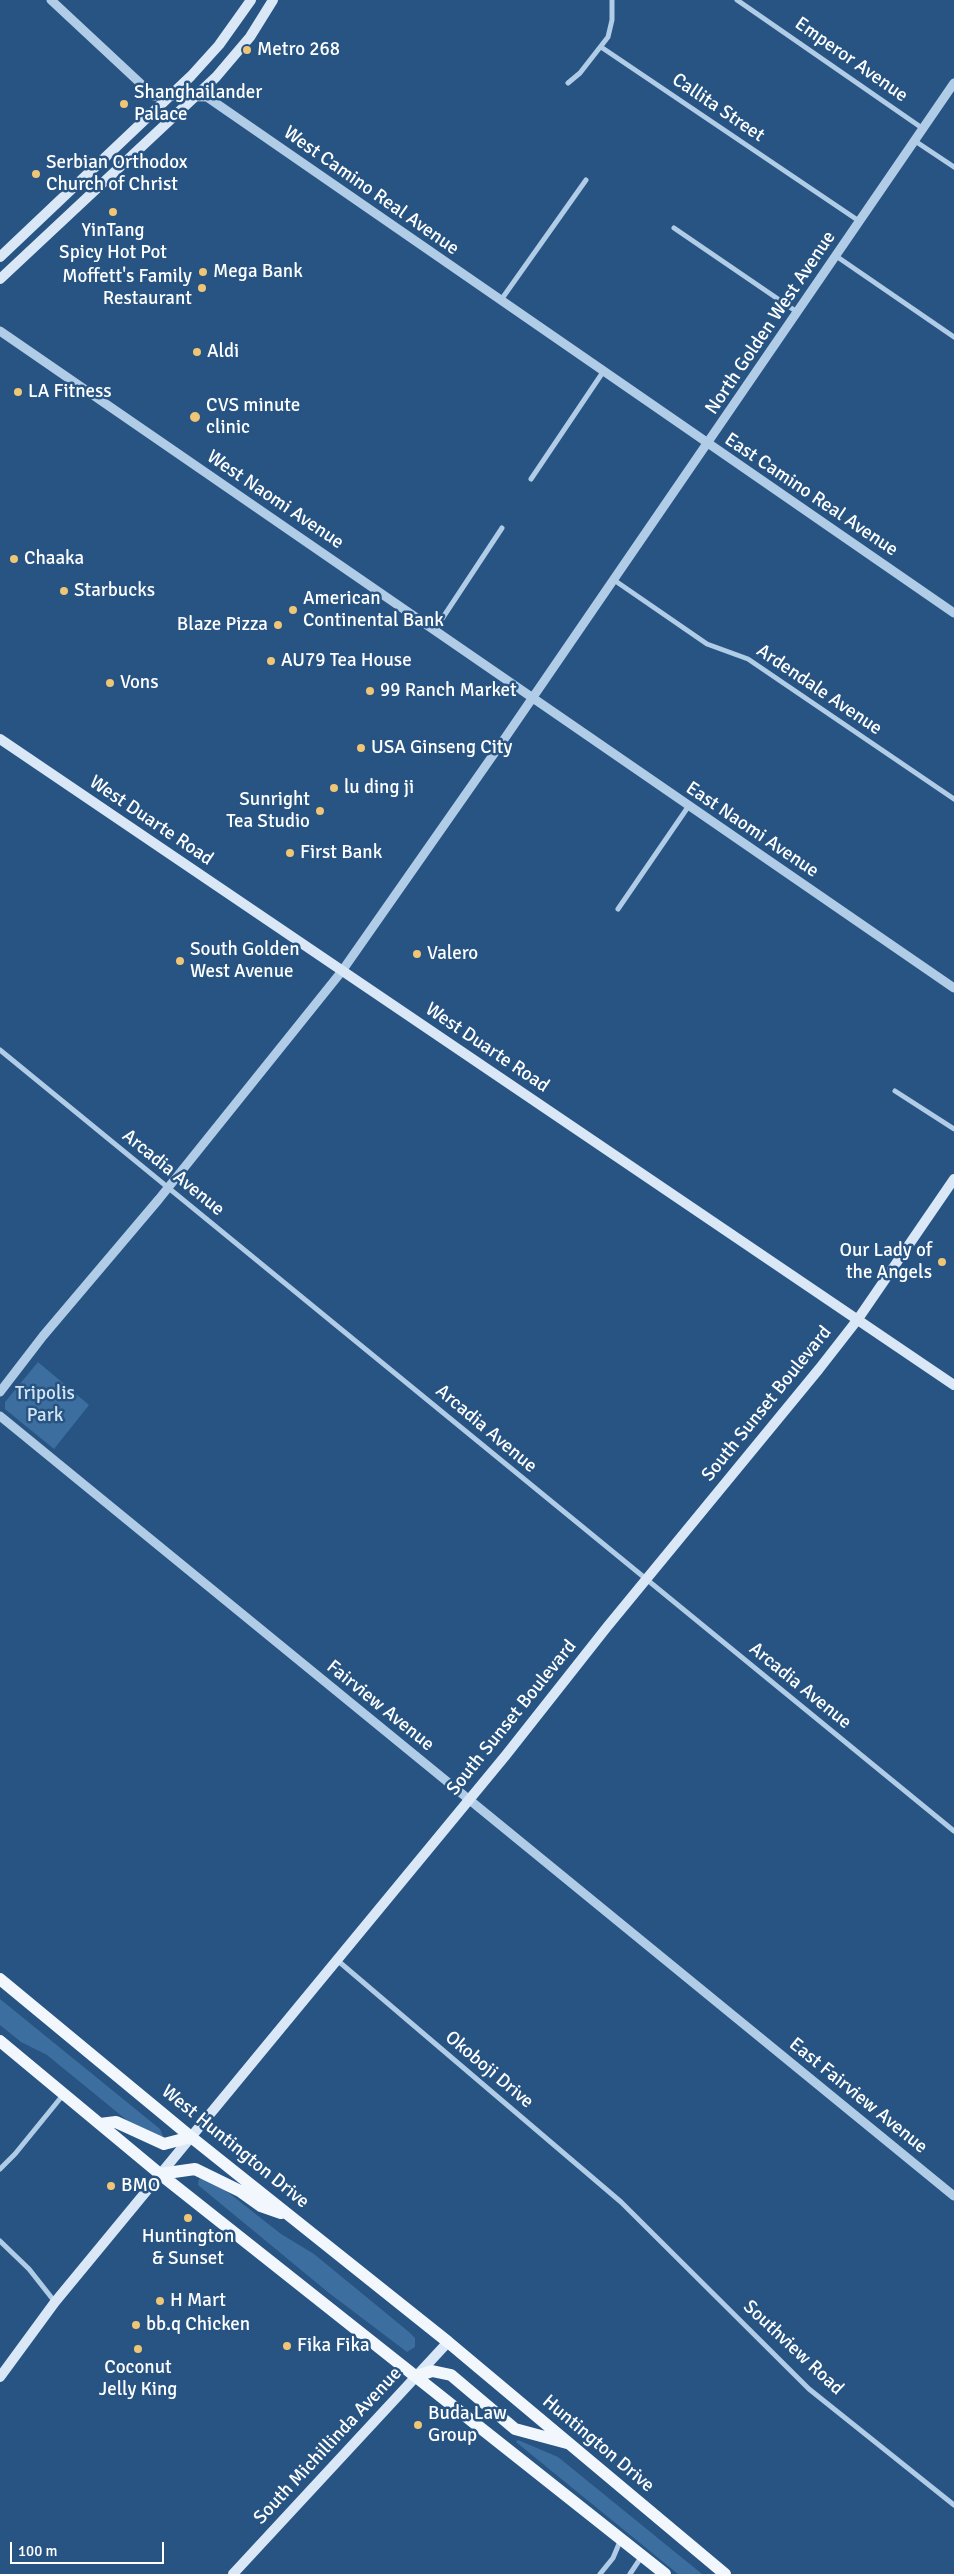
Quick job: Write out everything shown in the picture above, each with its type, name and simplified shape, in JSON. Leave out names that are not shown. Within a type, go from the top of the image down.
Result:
[{"type":"main road","points":[[0,257],[170,96],[219,45],[251,0]]},
{"type":"main road","points":[[0,279],[216,77],[250,37],[273,0]]},
{"type":"main road","name":"West Duarte Road","points":[[0,739],[954,1385]]},
{"type":"main road","name":"South Sunset Boulevard","points":[[0,2377],[55,2302],[469,1800],[858,1319],[954,1179]]},
{"type":"main road","name":"West Huntington Drive","points":[[0,1979],[191,2137],[448,2342]]},
{"type":"main road","points":[[0,2041],[160,2174],[665,2574]]},
{"type":"main road","points":[[100,2124],[116,2122],[164,2144],[191,2137]]},
{"type":"main road","points":[[160,2174],[195,2169],[240,2192],[261,2206],[290,2216]]},
{"type":"main road","name":"South Michillinda Avenue","points":[[234,2574],[448,2342]]},
{"type":"main road","name":"Huntington Drive","points":[[448,2342],[725,2574]]},
{"type":"main road","points":[[417,2376],[432,2371],[451,2375],[515,2429],[569,2444]]},
{"type":"street","name":"West Camino Real Avenue","points":[[51,0],[154,96],[207,97],[552,335]]},
{"type":"street","points":[[568,83],[580,73],[601,47],[611,29],[612,0]]},
{"type":"street","name":"Emperor Avenue","points":[[737,0],[922,128]]},
{"type":"street","name":"Callita Street","points":[[601,47],[859,222]]},
{"type":"street","name":"North Golden West Avenue","points":[[614,580],[954,83]]},
{"type":"street","points":[[915,141],[954,167]]},
{"type":"street","points":[[501,300],[586,180]]},
{"type":"street","points":[[674,228],[798,312]]},
{"type":"street","points":[[836,256],[954,337]]},
{"type":"street","name":"West Naomi Avenue","points":[[0,331],[381,592],[434,632],[532,698]]},
{"type":"street","name":"East Camino Real Avenue","points":[[552,335],[603,372],[954,612]]},
{"type":"street","points":[[531,479],[603,372]]},
{"type":"street","points":[[434,632],[502,528]]},
{"type":"street","points":[[0,1392],[66,1308],[167,1188],[342,971],[614,580]]},
{"type":"street","name":"Ardendale Avenue","points":[[614,580],[707,644],[748,659],[954,798]]},
{"type":"street","name":"East Naomi Avenue","points":[[532,698],[954,988]]},
{"type":"street","points":[[618,909],[688,807]]},
{"type":"street","name":"Arcadia Avenue","points":[[0,1050],[954,1831]]},
{"type":"street","points":[[895,1090],[954,1128]]},
{"type":"street","name":"Fairview Avenue","points":[[0,1416],[741,2022]]},
{"type":"street","name":"Okoboji Drive","points":[[337,1960],[622,2202]]},
{"type":"street","name":"East Fairview Avenue","points":[[741,2022],[954,2196]]},
{"type":"street","points":[[0,2169],[15,2154],[64,2094]]},
{"type":"street","name":"Southview Road","points":[[622,2202],[809,2389],[954,2504]]},
{"type":"street","points":[[0,2241],[29,2269],[55,2302]]},
{"type":"street","points":[[600,2574],[613,2558],[622,2539]]},
{"type":"street","points":[[630,2574],[642,2556]]},
{"type":"green space","name":"Tripolis Park","points":[[38,1362],[89,1405],[54,1449],[5,1409],[5,1402]]},
{"type":"green space","points":[[0,1999],[160,2129],[163,2136],[159,2138],[134,2126],[47,2055],[21,2042],[0,2025]]},
{"type":"green space","points":[[202,2178],[220,2186],[281,2234],[314,2254],[409,2332],[415,2338],[415,2347],[407,2352],[329,2293],[198,2185],[199,2179]]},
{"type":"green space","points":[[518,2440],[558,2457],[702,2574],[678,2574],[516,2442]]},
{"type":"place","name":"Metro 268","points":[[247,50]]},
{"type":"place","name":"Shanghailander Palace","points":[[124,104]]},
{"type":"place","name":"Serbian Orthodox Church of Christ","points":[[36,174]]},
{"type":"place","name":"YinTang Spicy Hot Pot","points":[[113,212]]},
{"type":"place","name":"Mega Bank","points":[[203,272]]},
{"type":"place","name":"Moffett's Family Restaurant","points":[[202,288]]},
{"type":"place","name":"Aldi","points":[[197,352]]},
{"type":"place","name":"LA Fitness","points":[[18,392]]},
{"type":"place","name":"CVS minute clinic","points":[[195,417]]},
{"type":"place","name":"Chaaka","points":[[14,559]]},
{"type":"place","name":"Starbucks","points":[[64,591]]},
{"type":"place","name":"American Continental Bank","points":[[293,610]]},
{"type":"place","name":"Blaze Pizza","points":[[278,625]]},
{"type":"place","name":"AU79 Tea House","points":[[271,661]]},
{"type":"place","name":"Vons","points":[[110,683]]},
{"type":"place","name":"99 Ranch Market","points":[[370,691]]},
{"type":"place","name":"USA Ginseng City","points":[[361,748]]},
{"type":"place","name":"lu ding ji","points":[[334,788]]},
{"type":"place","name":"Sunright Tea Studio","points":[[320,811]]},
{"type":"place","name":"First Bank","points":[[290,853]]},
{"type":"place","name":"Valero","points":[[417,954]]},
{"type":"place","name":"South Golden West Avenue","points":[[180,961]]},
{"type":"place","name":"Our Lady of the Angels","points":[[942,1262]]},
{"type":"place","name":"BMO","points":[[111,2186]]},
{"type":"place","name":"Huntington & Sunset","points":[[188,2218]]},
{"type":"place","name":"H Mart","points":[[160,2301]]},
{"type":"place","name":"bb.q Chicken","points":[[136,2325]]},
{"type":"place","name":"Fika Fika","points":[[287,2346]]},
{"type":"place","name":"Coconut Jelly King","points":[[138,2349]]},
{"type":"place","name":"Buda Law Group","points":[[418,2425]]}]
